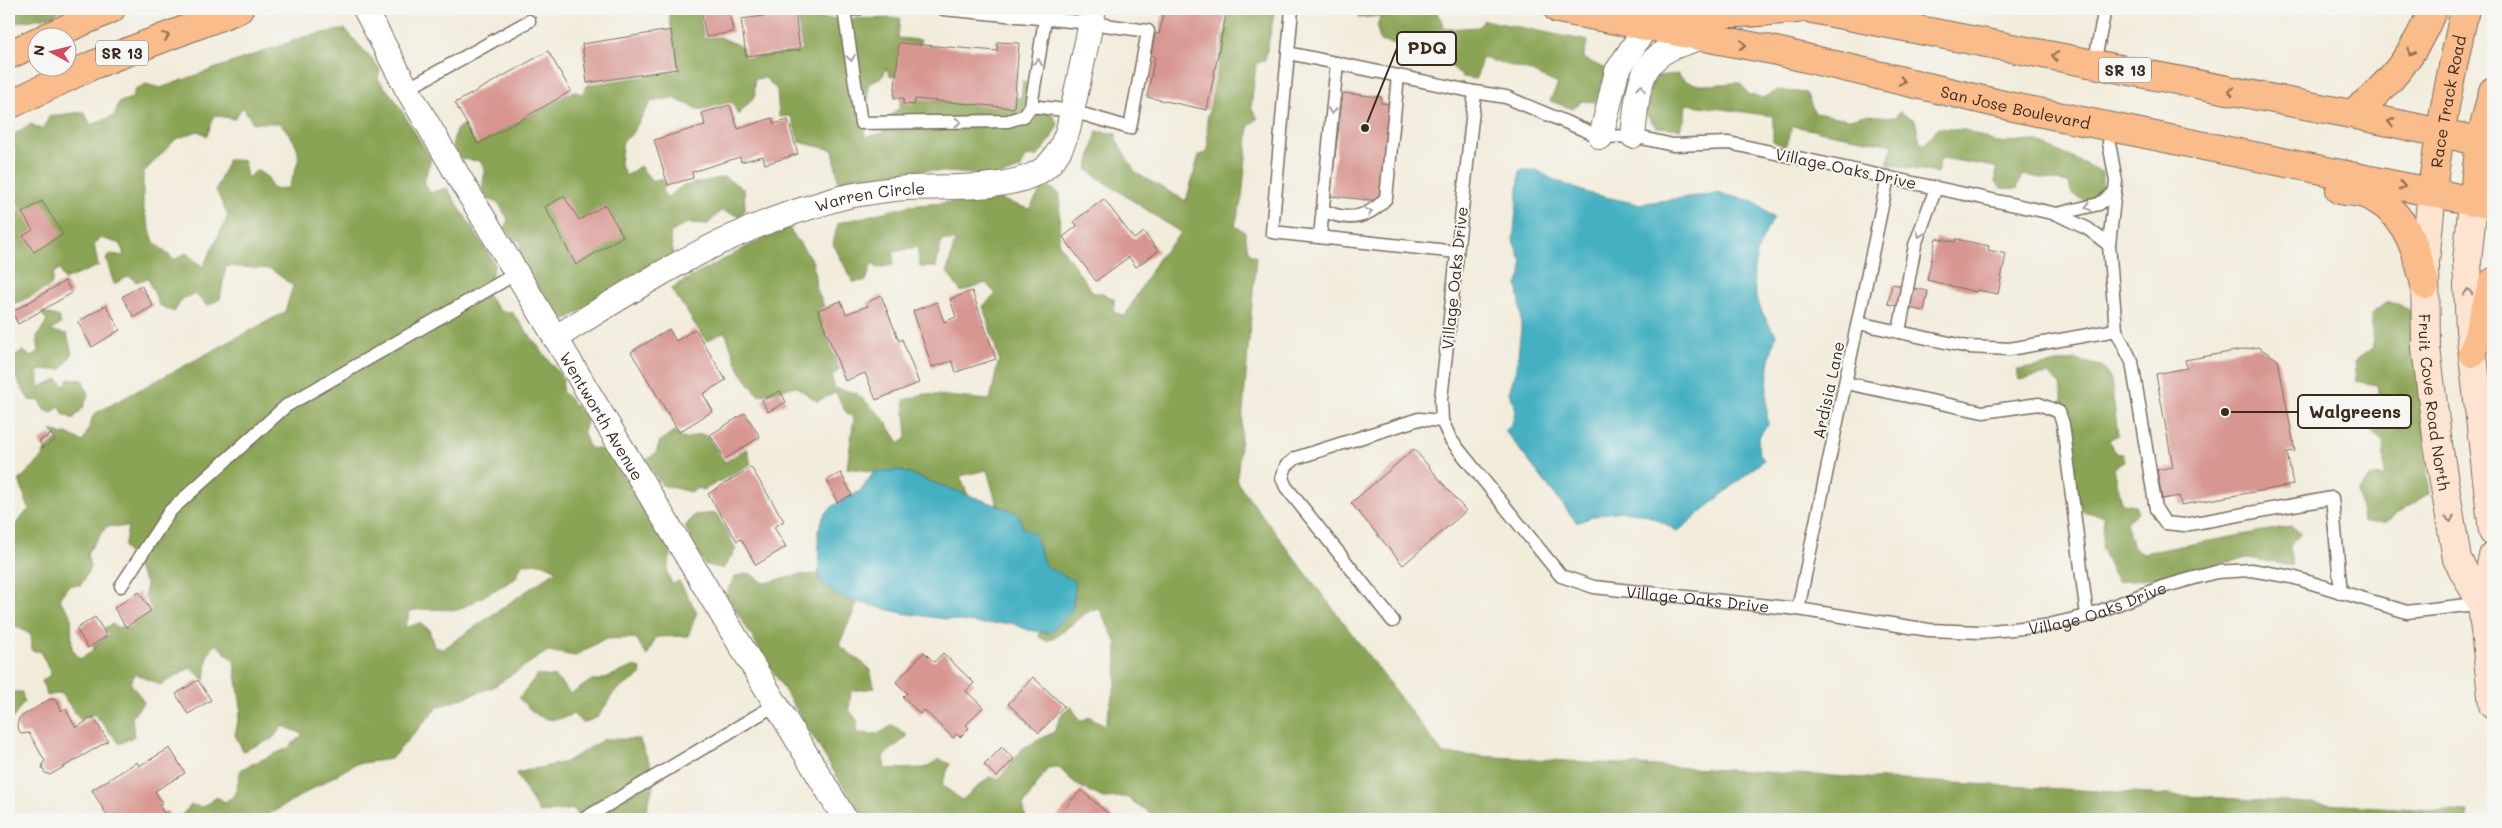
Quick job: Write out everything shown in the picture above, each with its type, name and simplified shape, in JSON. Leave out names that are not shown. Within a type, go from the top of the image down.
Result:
[{"type":"main road","name":"SR 13","points":[[68,28],[111,9]]},
{"type":"main road","name":"SR 13","points":[[9,104],[92,64],[239,9]]},
{"type":"main road","name":"San Jose Boulevard","points":[[1558,9],[1700,38],[1772,50],[2012,107],[2483,204]]},
{"type":"main road","points":[[1646,27],[1666,16],[1680,12],[1738,13],[1797,9]]},
{"type":"main road","name":"SR 13","points":[[1812,9],[2351,114],[2487,143]]},
{"type":"main road","points":[[2351,114],[2373,98],[2400,70],[2421,37],[2433,9]]},
{"type":"main road","name":"Race Track Road","points":[[2432,192],[2439,132],[2449,96],[2465,9]]},
{"type":"main road","points":[[9,55],[28,46]]},
{"type":"main road","points":[[2483,204],[2493,91]]},
{"type":"main road","points":[[2012,107],[2024,125],[2370,196],[2392,211],[2408,232],[2418,253],[2425,285]]},
{"type":"main road","points":[[2473,353],[2493,282]]},
{"type":"street","name":"Wentworth Avenue","points":[[365,9],[407,89],[842,818]]},
{"type":"street","name":"Warren Circle","points":[[555,338],[642,284],[705,249],[776,217],[853,195],[906,188],[988,185],[1033,174],[1046,167],[1060,149],[1072,111],[1093,16]]},
{"type":"street","points":[[1601,137],[1617,71],[1646,27]]},
{"type":"street","points":[[1633,136],[1643,77],[1654,59],[1666,51],[1700,38]]},
{"type":"street","name":"Fruit Cove Road North","points":[[2432,192],[2425,262],[2426,348],[2438,445],[2457,559],[2488,602]]},
{"type":"street","points":[[2483,204],[2467,261],[2473,353],[2493,532]]},
{"type":"street","name":"Fruit Cove Road North","points":[[2493,556],[2488,602],[2493,705]]},
{"type":"lane","points":[[858,9],[844,10],[861,123],[1008,121],[1024,116],[1031,106],[1045,19]]},
{"type":"lane","points":[[943,9],[1045,19],[1093,16],[1148,31],[1130,128],[1072,111],[1031,106]]},
{"type":"lane","points":[[2094,64],[2105,9]]},
{"type":"lane","points":[[1293,10],[1272,232],[1457,252]]},
{"type":"lane","points":[[407,89],[529,21]]},
{"type":"lane","points":[[1288,53],[1474,92]]},
{"type":"lane","points":[[1320,237],[1337,63]]},
{"type":"lane","points":[[1323,210],[1338,217],[1356,217],[1377,210],[1386,198],[1398,76]]},
{"type":"lane","name":"Village Oaks Drive","points":[[2057,214],[1729,143],[1673,145],[1633,136],[1601,137],[1506,98],[1474,92],[1441,399],[1442,422],[1451,440],[1561,576],[1594,587],[1798,609],[1928,630],[1980,632],[2044,626],[2087,616],[2162,586],[2216,572],[2251,570],[2284,576],[2407,612],[2488,602]]},
{"type":"lane","points":[[2109,143],[2116,180],[2110,245],[2116,330],[2132,362],[2156,509],[2165,523],[2184,525],[2332,498],[2341,593]]},
{"type":"lane","name":"Ardisia Lane","points":[[1798,609],[1888,177]]},
{"type":"lane","points":[[1899,332],[1915,246],[1936,188]]},
{"type":"lane","points":[[2057,214],[2099,204],[2115,192]]},
{"type":"lane","points":[[2057,214],[2088,229],[2110,245]]},
{"type":"lane","points":[[121,586],[170,512],[286,406],[517,273]]},
{"type":"lane","points":[[1858,323],[1968,347],[2010,349],[2116,330]]},
{"type":"lane","points":[[1846,383],[1983,412],[2039,404],[2059,412],[2063,424],[2087,616]]},
{"type":"lane","points":[[1393,621],[1286,487],[1282,478],[1286,466],[1296,458],[1419,419],[1442,422]]},
{"type":"lane","points":[[584,819],[775,705]]},
{"type":"green space","points":[[9,9],[64,9],[49,17],[9,24]]},
{"type":"green space","points":[[668,9],[699,9],[704,38],[720,37],[742,47],[745,58],[802,51],[797,11],[799,9],[809,9],[810,19],[900,18],[898,38],[921,40],[916,73],[891,77],[886,68],[883,76],[868,84],[865,137],[883,133],[887,119],[900,107],[901,91],[918,92],[919,100],[949,102],[960,94],[1021,98],[1023,80],[1029,87],[1027,101],[1049,110],[1058,124],[1049,142],[1037,157],[1027,156],[1020,169],[998,176],[922,170],[839,185],[833,150],[799,142],[791,116],[779,117],[777,90],[765,78],[754,79],[755,96],[738,115],[732,102],[700,110],[673,98],[651,102],[631,135],[623,141],[620,163],[626,176],[640,166],[652,181],[662,178],[666,185],[662,192],[668,197],[682,186],[724,177],[744,189],[745,210],[740,216],[721,211],[708,224],[688,223],[670,233],[673,255],[566,320],[553,314],[519,257],[521,240],[514,241],[505,228],[508,219],[499,204],[486,198],[482,190],[485,170],[480,161],[461,159],[452,145],[456,130],[463,124],[477,145],[574,91],[582,94],[588,85],[679,71]]},
{"type":"green space","points":[[1230,9],[1275,9],[1265,60],[1256,64],[1251,108],[1258,118],[1249,126],[1242,198],[1235,226],[1245,232],[1248,251],[1256,257],[1237,482],[1443,754],[2468,812],[2467,819],[1151,819],[1152,814],[1126,797],[1103,798],[1077,785],[1058,767],[1048,768],[1023,806],[1026,819],[863,819],[726,594],[734,577],[749,573],[765,583],[798,575],[818,574],[819,580],[841,598],[858,602],[839,645],[869,668],[875,688],[851,691],[849,710],[858,721],[856,733],[878,734],[893,725],[908,736],[883,756],[885,769],[925,768],[939,759],[950,764],[942,785],[962,800],[989,777],[999,779],[1023,748],[1054,732],[1062,713],[1071,706],[1080,721],[1090,717],[1105,725],[1116,682],[1117,644],[1099,608],[1085,614],[1061,633],[1047,641],[1039,637],[1040,632],[1050,633],[1045,566],[1034,535],[1023,528],[1018,513],[997,505],[987,470],[960,476],[968,495],[899,470],[874,472],[847,468],[854,418],[845,411],[836,393],[817,401],[795,386],[765,395],[757,394],[740,371],[725,332],[706,341],[671,288],[787,225],[813,262],[816,287],[824,306],[817,310],[839,370],[832,376],[834,388],[857,393],[884,419],[900,444],[907,436],[904,400],[925,394],[990,400],[999,359],[983,306],[996,294],[986,283],[961,292],[947,272],[955,241],[942,240],[936,267],[920,267],[917,247],[894,252],[893,265],[878,268],[872,263],[866,281],[853,282],[833,244],[838,223],[909,206],[996,198],[1029,209],[1045,184],[1060,194],[1059,244],[1093,293],[1102,293],[1114,299],[1114,312],[1125,316],[1157,260],[1181,233],[1087,170],[1097,131],[1116,134],[1116,140],[1136,173],[1186,201],[1199,155],[1208,152],[1207,120]]},
{"type":"green space","points":[[1359,9],[1427,9],[1436,11],[1446,29],[1479,27],[1484,20],[1588,41],[1583,58],[1607,70],[1595,102],[1582,101],[1573,109],[1550,101],[1558,84],[1527,70],[1482,58],[1476,79],[1463,77],[1449,64],[1416,66],[1420,50],[1380,41],[1377,28],[1380,16],[1358,18]]},
{"type":"green space","points":[[345,29],[380,69],[378,79],[394,98],[431,159],[424,181],[430,193],[447,188],[495,264],[486,294],[500,311],[512,312],[563,379],[562,391],[588,419],[583,430],[589,448],[609,450],[646,512],[651,527],[655,525],[672,549],[667,572],[672,584],[679,581],[697,612],[688,636],[656,637],[647,656],[636,638],[604,639],[575,656],[548,651],[493,687],[438,707],[391,759],[355,764],[261,819],[178,819],[191,805],[202,807],[217,797],[225,802],[235,795],[241,769],[288,748],[303,734],[283,726],[272,739],[243,751],[235,735],[241,707],[234,661],[216,644],[208,654],[205,680],[190,668],[160,685],[136,674],[130,682],[144,702],[132,717],[134,736],[120,744],[94,714],[80,720],[61,693],[47,696],[42,681],[51,674],[40,651],[32,651],[31,635],[9,622],[9,531],[29,509],[19,480],[43,457],[44,451],[58,439],[51,430],[63,435],[67,433],[83,442],[94,414],[285,312],[293,286],[271,269],[226,266],[220,299],[207,306],[195,294],[183,298],[174,312],[159,305],[148,278],[136,282],[129,276],[114,284],[106,259],[111,254],[124,256],[121,244],[101,238],[94,243],[98,266],[64,280],[60,269],[54,272],[51,286],[16,304],[9,299],[9,218],[20,210],[9,181],[9,163],[16,158],[16,148],[9,150],[9,137],[31,124],[43,130],[49,116],[84,112],[91,125],[114,116],[119,102],[132,98],[135,89],[146,84],[160,88],[304,37]],"holes":[[[243,107],[253,123],[280,123],[297,147],[298,160],[288,188],[272,189],[268,178],[257,170],[247,178],[244,160],[228,160],[216,190],[228,216],[203,267],[186,253],[174,260],[154,242],[143,207],[143,173],[176,139],[198,131],[207,136],[214,115],[234,119]],[[107,526],[128,527],[124,547],[146,583],[145,597],[153,611],[126,629],[123,626],[117,628],[112,624],[104,628],[109,636],[94,645],[93,651],[80,659],[72,649],[71,615],[59,599],[69,585],[81,585],[90,568],[87,553]],[[542,563],[557,570],[443,649],[434,647],[429,629],[419,623],[405,628],[410,611],[422,609],[458,610],[515,579],[522,564]]]},
{"type":"green space","points":[[1678,74],[1684,80],[1691,83],[1707,85],[1740,83],[1749,95],[1764,98],[1777,90],[1806,93],[1815,113],[1849,119],[1866,115],[1895,117],[1899,112],[1915,120],[1920,142],[1924,145],[1938,128],[1966,130],[1997,143],[2036,141],[2102,172],[2102,192],[2085,201],[2071,193],[2069,183],[2022,175],[2017,189],[2001,188],[1996,181],[1996,167],[1941,158],[1937,173],[1887,164],[1893,145],[1792,126],[1789,139],[1784,147],[1773,141],[1773,116],[1686,104],[1685,118],[1680,129],[1656,127],[1645,113],[1654,76]]},
{"type":"green space","points":[[2388,301],[2414,312],[2429,493],[2385,522],[2363,522],[2358,491],[2371,476],[2385,477],[2383,442],[2366,426],[2364,415],[2379,407],[2377,385],[2356,381],[2354,362],[2373,347],[2371,314]]},
{"type":"green space","points":[[43,312],[59,317],[61,324],[50,331],[67,334],[72,354],[62,369],[37,371],[40,387],[58,379],[65,386],[69,379],[83,380],[88,395],[83,408],[73,419],[63,414],[60,406],[52,413],[44,410],[41,401],[29,400],[11,370],[11,357],[23,351],[31,357],[39,350],[37,337],[47,320],[42,315]]},
{"type":"green space","points":[[2075,360],[2102,366],[2111,380],[2118,435],[2109,440],[2114,452],[2123,453],[2125,461],[2114,468],[2122,503],[2135,505],[2138,513],[2126,522],[2133,548],[2143,553],[2291,526],[2301,533],[2290,546],[2292,566],[2248,558],[2151,578],[2117,582],[2102,549],[2104,516],[2081,511],[2060,384],[2048,374],[2019,380],[2017,370]]},
{"type":"green space","points":[[674,431],[685,439],[700,434],[707,436],[725,462],[747,448],[751,464],[704,490],[698,488],[691,492],[662,485],[645,461],[656,453],[660,441]]},
{"type":"green space","points":[[716,513],[736,549],[723,569],[704,564],[685,527],[694,515]]},
{"type":"green space","points":[[635,666],[641,669],[640,676],[615,691],[598,717],[583,723],[573,714],[564,718],[543,718],[531,710],[519,698],[537,675],[555,677],[571,694],[592,680],[600,680]]},
{"type":"green space","points":[[9,692],[22,692],[24,702],[13,718],[9,720]]},
{"type":"green space","points":[[604,739],[639,739],[656,777],[646,811],[661,816],[663,819],[577,819],[575,809],[539,813],[516,773],[566,762]]},
{"type":"water","points":[[1520,170],[1537,170],[1550,178],[1588,193],[1638,204],[1717,193],[1753,201],[1774,218],[1759,248],[1754,276],[1755,291],[1759,305],[1776,334],[1767,379],[1768,425],[1761,433],[1758,442],[1759,451],[1764,460],[1677,532],[1653,518],[1629,512],[1604,514],[1577,523],[1505,431],[1512,422],[1515,413],[1509,393],[1517,365],[1521,329],[1517,285],[1521,275],[1522,262],[1513,241]]},
{"type":"water","points":[[899,470],[1018,513],[1023,528],[1034,534],[1045,566],[1076,582],[1072,610],[1050,633],[1028,630],[1011,623],[982,624],[902,613],[841,598],[819,580],[818,531],[824,515],[833,506],[860,491],[874,472]]},
{"type":"building","points":[[701,9],[729,9],[733,32],[706,37]]},
{"type":"building","points":[[1164,9],[1227,9],[1207,110],[1147,97],[1155,56],[1151,55],[1155,33],[1159,34]]},
{"type":"building","points":[[795,12],[800,50],[746,56],[741,19]]},
{"type":"building","points":[[671,30],[677,69],[587,83],[582,44]]},
{"type":"building","points":[[997,42],[1019,43],[1014,108],[915,99],[914,105],[903,104],[904,98],[894,98],[899,43],[997,51]]},
{"type":"building","points":[[548,51],[571,91],[478,144],[455,103]]},
{"type":"building","points":[[1343,93],[1381,97],[1381,103],[1392,104],[1386,179],[1381,179],[1379,201],[1330,196]]},
{"type":"building","points":[[730,105],[738,129],[772,118],[774,124],[788,120],[798,154],[765,164],[763,156],[741,162],[740,157],[692,172],[693,178],[668,185],[654,140],[705,125],[702,113]]},
{"type":"building","points":[[564,196],[579,220],[605,205],[623,236],[576,265],[545,207]]},
{"type":"building","points":[[1104,199],[1134,239],[1144,232],[1158,251],[1136,267],[1129,257],[1096,281],[1063,237],[1077,226],[1074,221]]},
{"type":"building","points":[[42,201],[63,234],[34,252],[23,236],[33,230],[22,213]]},
{"type":"building","points":[[1936,238],[1955,242],[1956,239],[1989,246],[1988,250],[2006,254],[1998,294],[1977,290],[1976,292],[1927,280]]},
{"type":"building","points":[[65,281],[72,293],[18,324],[12,312]]},
{"type":"building","points":[[1892,284],[1928,291],[1924,311],[1888,304]]},
{"type":"building","points":[[141,285],[153,306],[134,317],[122,297]]},
{"type":"building","points":[[972,291],[996,359],[956,372],[952,361],[932,367],[913,311],[937,302],[944,322],[956,317],[950,299]]},
{"type":"building","points":[[881,295],[899,341],[902,339],[919,383],[876,400],[865,373],[845,381],[818,310],[841,301],[846,314],[868,306],[867,303]]},
{"type":"building","points":[[106,305],[120,330],[92,347],[78,322]]},
{"type":"building","points":[[669,329],[676,341],[695,329],[726,380],[703,394],[713,411],[679,432],[631,352]]},
{"type":"building","points":[[2258,347],[2278,360],[2295,451],[2287,452],[2293,485],[2181,505],[2179,496],[2162,499],[2157,470],[2173,467],[2156,374],[2187,368],[2185,360]]},
{"type":"building","points":[[780,391],[786,402],[768,412],[762,400]]},
{"type":"building","points":[[745,413],[760,437],[725,459],[710,435]]},
{"type":"building","points":[[51,434],[55,440],[43,448],[39,441]]},
{"type":"building","points":[[1414,449],[1466,511],[1403,565],[1351,503]]},
{"type":"building","points":[[751,467],[784,521],[774,527],[786,547],[756,565],[741,539],[737,541],[708,494]]},
{"type":"building","points":[[841,473],[852,495],[837,502],[827,480]]},
{"type":"building","points":[[139,592],[151,611],[126,627],[114,608]]},
{"type":"building","points":[[95,617],[107,636],[88,648],[76,629]]},
{"type":"building","points":[[924,652],[934,662],[943,653],[974,683],[966,691],[983,707],[966,725],[969,728],[960,737],[957,734],[953,738],[924,710],[920,714],[903,697],[907,693],[896,682]]},
{"type":"building","points":[[1033,677],[1064,706],[1039,733],[1008,704]]},
{"type":"building","points":[[198,680],[211,700],[188,714],[176,694]]},
{"type":"building","points":[[50,699],[56,700],[60,711],[65,708],[76,728],[93,717],[108,741],[50,775],[45,773],[42,768],[45,761],[29,733],[21,734],[17,726],[19,718]]},
{"type":"building","points":[[1002,747],[1014,759],[997,777],[984,765]]},
{"type":"building","points":[[170,748],[185,773],[155,791],[162,803],[159,805],[164,813],[167,811],[172,819],[109,819],[92,790],[137,762],[139,766]]},
{"type":"building","points":[[1081,790],[1114,819],[1055,819]]},
{"type":"place","name":"PDQ","points":[[1365,128]]},
{"type":"place","name":"Walgreens","points":[[2225,412]]}]
